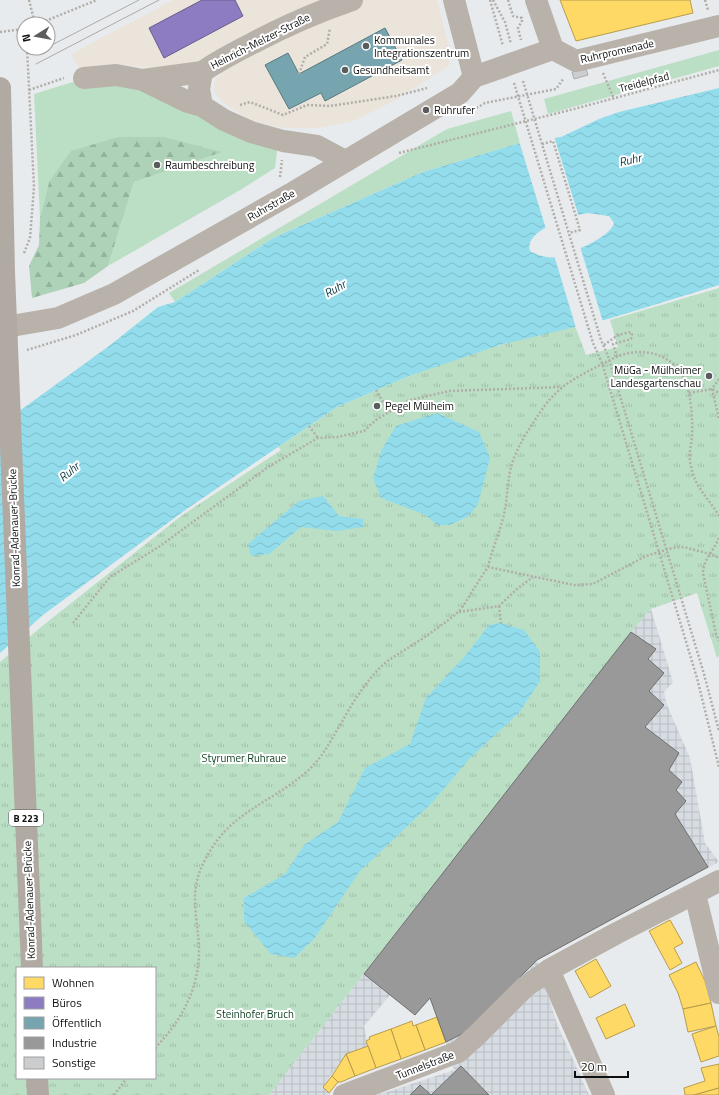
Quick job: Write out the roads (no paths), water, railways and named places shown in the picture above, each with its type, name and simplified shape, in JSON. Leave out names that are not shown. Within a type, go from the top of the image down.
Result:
[{"type":"main road","name":"Konrad-Adenauer-Brücke","points":[[0,88],[4,272],[32,967]]},
{"type":"main road","points":[[37,1079],[38,1095]]},
{"type":"street","points":[[454,0],[474,76],[553,49],[536,0]]},
{"type":"street","name":"Heinrich-Melzer-Straße","points":[[202,106],[199,89],[202,72],[216,62],[292,23],[343,3]]},
{"type":"street","name":"Ruhrpromenade","points":[[553,49],[576,61],[714,19]]},
{"type":"street","points":[[143,80],[202,72]]},
{"type":"street","points":[[84,78],[116,75],[143,80],[188,102],[202,106],[224,120],[251,132],[284,141],[317,146],[345,161]]},
{"type":"street","name":"Ruhrstraße","points":[[0,328],[58,318],[114,294],[294,192],[460,93],[474,76]]},
{"type":"street","name":"Tunnelstraße","points":[[344,1095],[458,1052],[525,987],[549,970],[617,933],[719,881]]},
{"type":"street","points":[[695,894],[719,993]]},
{"type":"street","points":[[549,970],[604,1095]]},
{"type":"water","name":"Ruhr","points":[[719,88],[719,285],[608,319],[500,345],[409,376],[337,407],[188,508],[43,615],[0,653],[0,425],[109,346],[158,307],[175,302],[273,238],[423,172],[520,143],[561,137],[599,119],[619,112]],"holes":[[[587,213],[609,216],[614,223],[606,234],[580,249],[557,257],[543,256],[530,251],[530,243],[534,237],[550,225]]]},
{"type":"water","points":[[437,413],[479,432],[490,458],[478,504],[469,516],[450,525],[437,525],[424,514],[381,498],[373,478],[382,449],[396,426]]},
{"type":"water","points":[[323,496],[339,516],[363,519],[363,527],[337,531],[301,527],[269,554],[251,556],[248,544],[299,501]]},
{"type":"water","points":[[501,623],[524,630],[540,652],[540,681],[519,713],[469,759],[432,803],[359,872],[314,939],[294,958],[271,954],[244,921],[244,898],[285,874],[304,845],[338,822],[365,768],[410,744],[426,698],[465,656],[489,625]]},
{"type":"tram line","points":[[56,43],[139,0]]},
{"type":"tram line","points":[[36,64],[159,0]]},
{"type":"place","name":"Kommunales Integrationszentrum","points":[[366,46]]},
{"type":"place","name":"Gesundheitsamt","points":[[345,70]]},
{"type":"place","name":"Ruhrufer","points":[[426,110]]},
{"type":"place","name":"Raumbeschreibung","points":[[157,165]]},
{"type":"place","name":"MüGa - Mülheimer Landesgartenschau","points":[[709,376]]},
{"type":"place","name":"Pegel Mülheim","points":[[377,406]]},
{"type":"park label","name":"Styrumer Ruhraue","points":[[244,758]]},
{"type":"park label","name":"Steinhofer Bruch","points":[[255,1014]]}]
